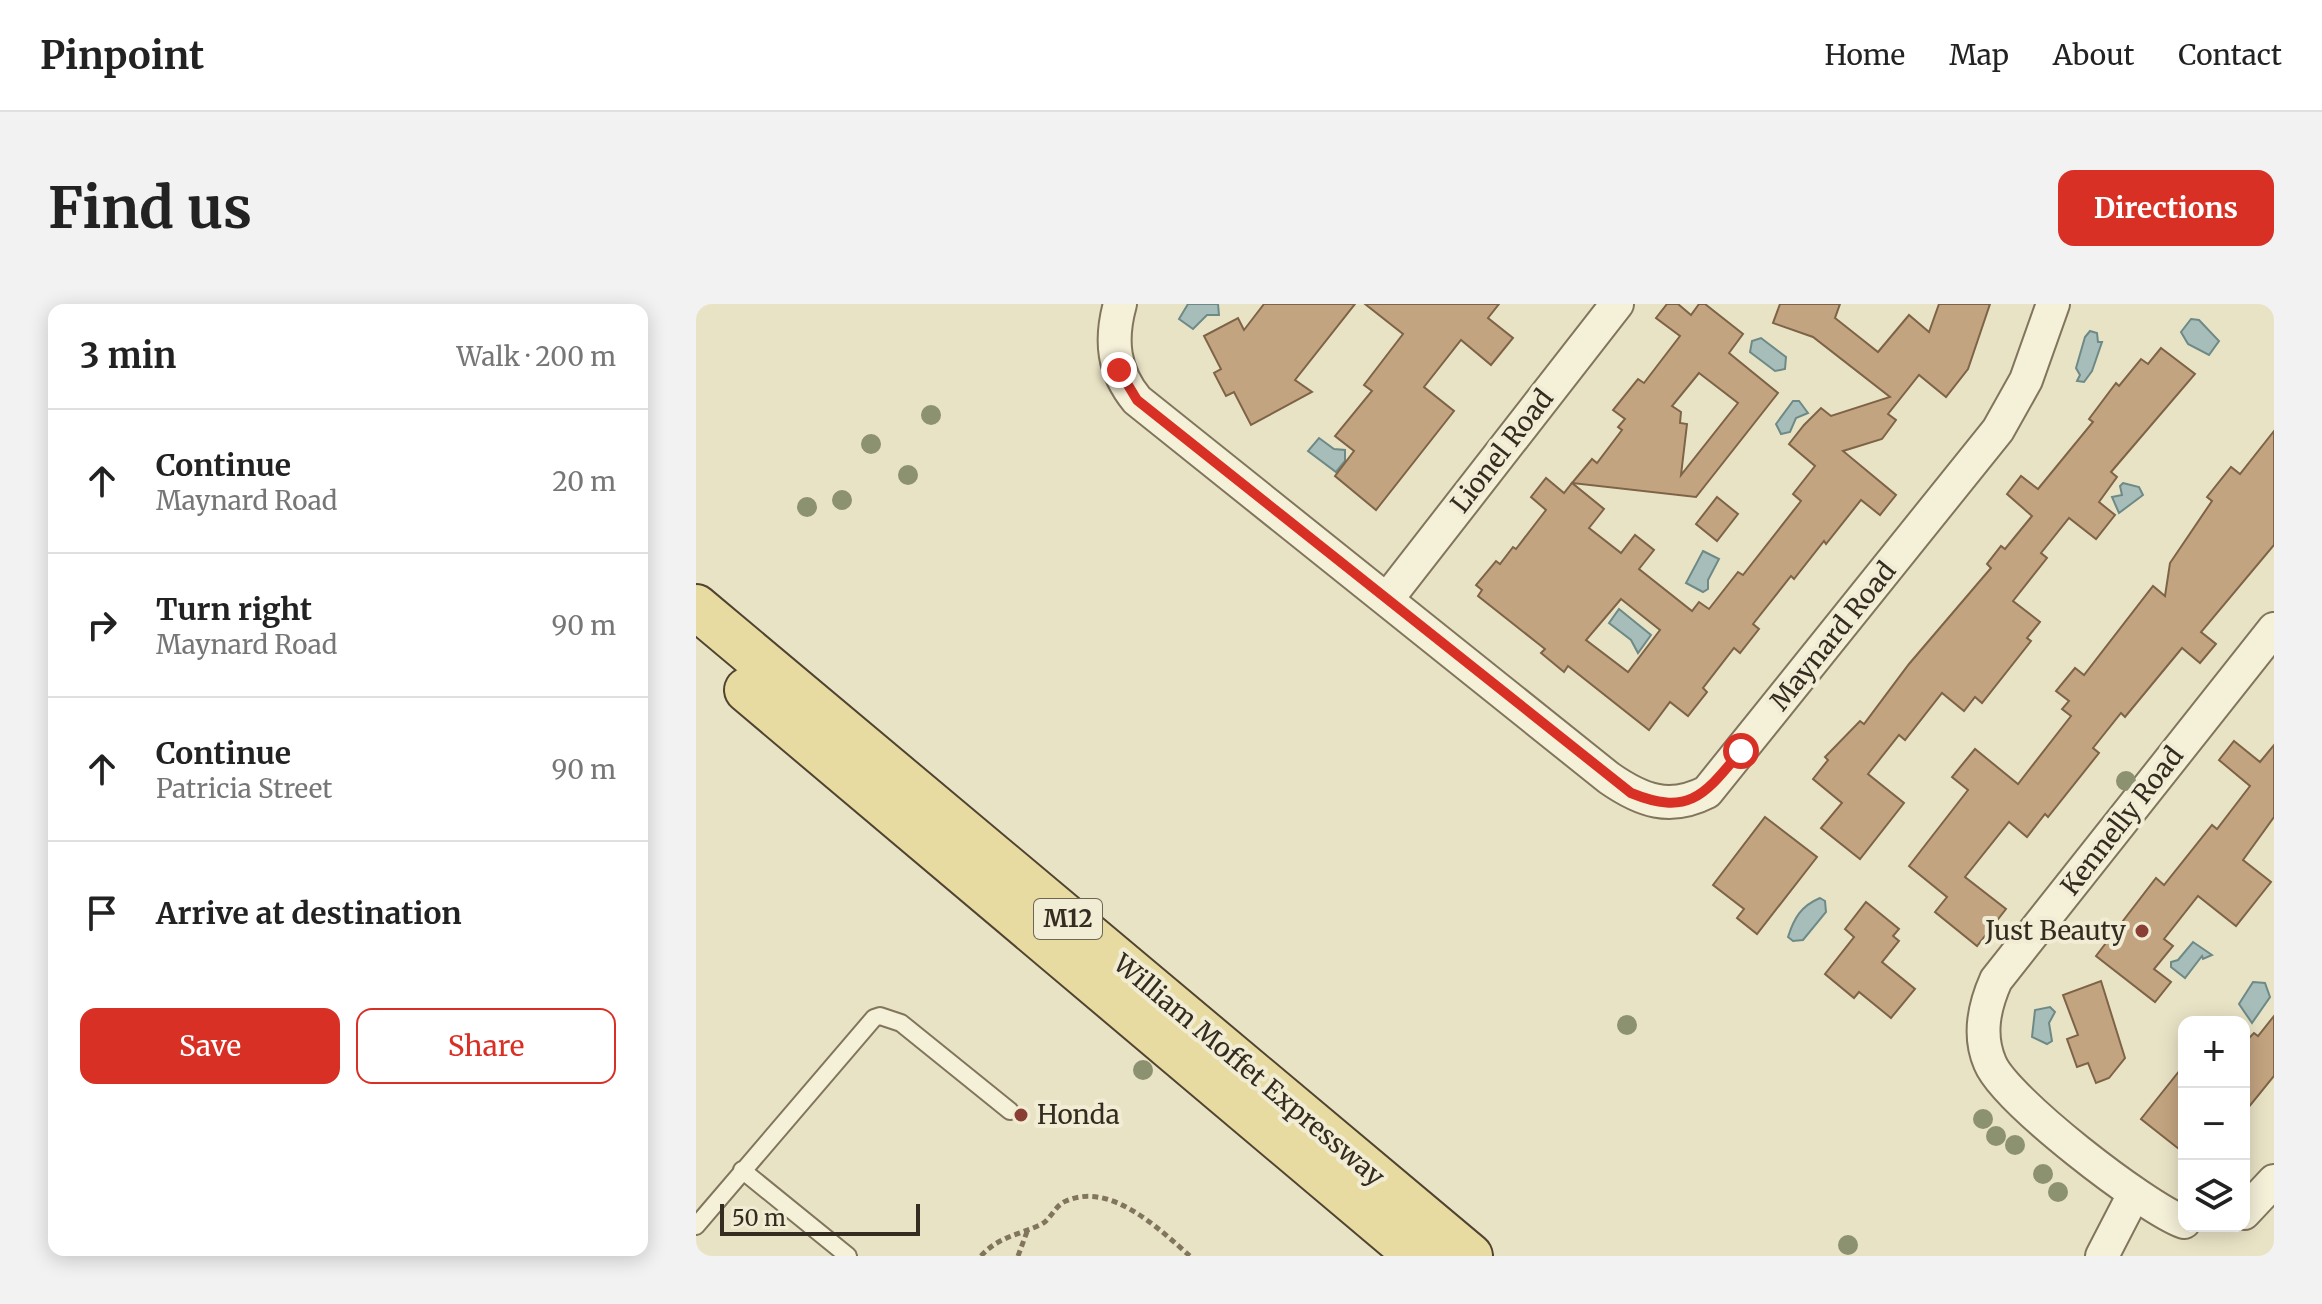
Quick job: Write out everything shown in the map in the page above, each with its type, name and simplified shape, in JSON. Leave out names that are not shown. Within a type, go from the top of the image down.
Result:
[{"type":"main road","name":"William Moffet Expressway","points":[[696,607],[1470,1256]]},
{"type":"main road","name":"William Moffet Expressway","points":[[696,647],[1418,1256]]},
{"type":"street","name":"Maynard Road","points":[[1120,304],[1114,334],[1115,353],[1123,381],[1137,400],[1620,786],[1650,801],[1671,805],[1707,792],[1990,440],[2026,380],[2053,304]]},
{"type":"street","name":"Lionel Road","points":[[1388,598],[1617,304]]},
{"type":"street","name":"Kennelly Road","points":[[2178,1219],[2133,1196],[2001,1081],[1986,1052],[1984,1016],[1987,1001],[2005,969],[2274,629]]},
{"type":"street","points":[[2250,1207],[2274,1181]]},
{"type":"street","points":[[2102,1256],[2133,1196]]},
{"type":"lane","points":[[696,1226],[862,1028],[880,1016],[901,1023],[1010,1111]]},
{"type":"lane","points":[[742,1170],[848,1256]]},
{"type":"path","points":[[981,1256],[1002,1238],[1045,1224],[1057,1206],[1071,1199],[1117,1202],[1136,1210],[1190,1256]]},
{"type":"path","points":[[1018,1256],[1028,1229]]},
{"type":"water","points":[[1188,304],[1218,304],[1219,315],[1207,315],[1193,329],[1179,319]]},
{"type":"water","points":[[2191,319],[2199,320],[2219,341],[2209,355],[2188,344],[2181,332]]},
{"type":"water","points":[[2090,331],[2097,333],[2098,342],[2102,342],[2092,371],[2084,382],[2077,381],[2080,375],[2076,368],[2085,337]]},
{"type":"water","points":[[1761,338],[1786,357],[1785,369],[1775,371],[1750,352],[1752,341]]},
{"type":"water","points":[[1793,401],[1799,401],[1808,413],[1796,418],[1790,432],[1781,434],[1776,424]]},
{"type":"water","points":[[1319,438],[1334,449],[1345,450],[1345,461],[1336,472],[1308,451]]},
{"type":"water","points":[[2123,483],[2139,487],[2143,495],[2119,513],[2112,497],[2122,495],[2120,486]]},
{"type":"water","points":[[1703,551],[1719,559],[1708,580],[1708,589],[1703,592],[1686,583]]},
{"type":"water","points":[[1619,609],[1651,635],[1638,653],[1631,640],[1609,623]]},
{"type":"water","points":[[1820,898],[1825,901],[1826,912],[1803,940],[1793,941],[1788,937],[1796,918],[1803,909]]},
{"type":"water","points":[[2193,942],[2212,955],[2203,959],[2202,956],[2185,978],[2171,967],[2171,962],[2178,960]]},
{"type":"water","points":[[2253,982],[2265,983],[2270,997],[2252,1023],[2239,1004]]},
{"type":"water","points":[[2050,1007],[2055,1012],[2049,1023],[2052,1041],[2047,1044],[2032,1037],[2035,1010]]},
{"type":"building","points":[[1264,304],[1355,304],[1295,380],[1312,392],[1251,425],[1234,392],[1226,396],[1214,373],[1221,369],[1204,336],[1238,318],[1244,330]]},
{"type":"building","points":[[1365,304],[1499,304],[1488,318],[1513,338],[1491,365],[1461,340],[1424,387],[1454,411],[1376,510],[1335,476],[1354,451],[1335,436],[1372,391],[1364,385],[1403,334]]},
{"type":"building","points":[[1667,304],[1678,304],[1691,315],[1699,304],[1705,304],[1743,334],[1729,353],[1778,393],[1696,497],[1572,483],[1592,459],[1597,463],[1622,430],[1618,427],[1625,419],[1613,410],[1638,379],[1644,383],[1680,336],[1656,318]],"holes":[[[1699,373],[1738,403],[1681,475],[1687,424],[1680,423],[1681,412],[1672,406]]]},
{"type":"building","points":[[1780,304],[1840,304],[1835,318],[1878,352],[1909,315],[1929,332],[1939,304],[1990,304],[1968,369],[1946,397],[1919,375],[1888,414],[1896,420],[1882,439],[1843,451],[1896,495],[1880,515],[1861,500],[1794,579],[1791,576],[1753,624],[1759,629],[1740,653],[1734,648],[1703,688],[1707,692],[1688,716],[1670,702],[1649,730],[1568,666],[1564,672],[1541,653],[1545,649],[1478,596],[1482,590],[1476,585],[1496,561],[1500,564],[1513,547],[1516,549],[1546,510],[1531,497],[1546,478],[1564,493],[1572,483],[1604,509],[1589,528],[1621,553],[1635,535],[1654,550],[1639,569],[1692,611],[1699,602],[1709,609],[1738,572],[1743,575],[1801,501],[1793,494],[1815,466],[1789,444],[1804,425],[1821,408],[1831,416],[1890,397],[1813,337],[1773,323]],"holes":[[[1621,599],[1660,630],[1628,672],[1586,640]]]},
{"type":"building","points":[[2161,348],[2195,374],[2111,472],[2117,477],[2099,502],[2115,515],[2096,539],[2069,518],[2041,553],[2047,558],[2013,601],[2040,622],[2027,638],[2031,641],[1982,703],[1975,697],[1964,711],[1942,693],[1905,740],[1899,735],[1868,774],[1904,803],[1860,859],[1821,828],[1842,803],[1813,779],[1828,760],[1825,757],[1860,721],[1864,724],[1909,664],[1991,568],[1987,564],[2001,546],[2005,549],[2032,516],[2007,494],[2021,476],[2038,489],[2093,422],[2089,419],[2116,383],[2119,386],[2141,359],[2148,364]]},
{"type":"building","points":[[2274,431],[2274,545],[2201,632],[2216,644],[2200,663],[2182,648],[2125,717],[2121,713],[2093,748],[2099,753],[2048,817],[2045,814],[2027,837],[2009,822],[1965,877],[2006,909],[1977,946],[1935,912],[1947,897],[1909,866],[1968,790],[1952,777],[1975,749],[2018,784],[2071,716],[2062,709],[2069,701],[2056,691],[2075,668],[2084,675],[2153,586],[2165,596],[2170,563],[2212,501],[2207,497],[2231,467],[2240,474]]},
{"type":"building","points":[[1717,497],[1738,514],[1717,541],[1696,524]]},
{"type":"building","points":[[2234,741],[2260,762],[2274,745],[2274,817],[2243,860],[2271,882],[2236,926],[2198,896],[2164,939],[2173,946],[2154,969],[2171,982],[2155,1002],[2096,956],[2156,878],[2164,885],[2212,825],[2217,829],[2250,786],[2219,760]]},
{"type":"building","points":[[1765,817],[1817,857],[1757,934],[1737,918],[1744,909],[1713,885]]},
{"type":"building","points":[[1866,902],[1899,929],[1893,936],[1899,941],[1882,962],[1915,989],[1891,1018],[1859,992],[1854,998],[1825,974],[1854,937],[1845,929]]},
{"type":"building","points":[[2101,981],[2125,1058],[2109,1078],[2096,1083],[2088,1063],[2077,1067],[2067,1039],[2078,1035],[2063,995]]},
{"type":"building","points":[[2274,1016],[2274,1076],[2250,1106],[2250,1037],[2254,1033],[2258,1036]]},
{"type":"building","points":[[2178,1073],[2178,1148],[2141,1119]]},
{"type":"place","name":"Just Beauty","points":[[2142,931]]},
{"type":"place","name":"Honda","points":[[1021,1115]]},
{"type":"route","points":[[1119,370],[1137,400],[1631,793],[1671,805],[1690,800],[1707,792],[1741,751]]}]
